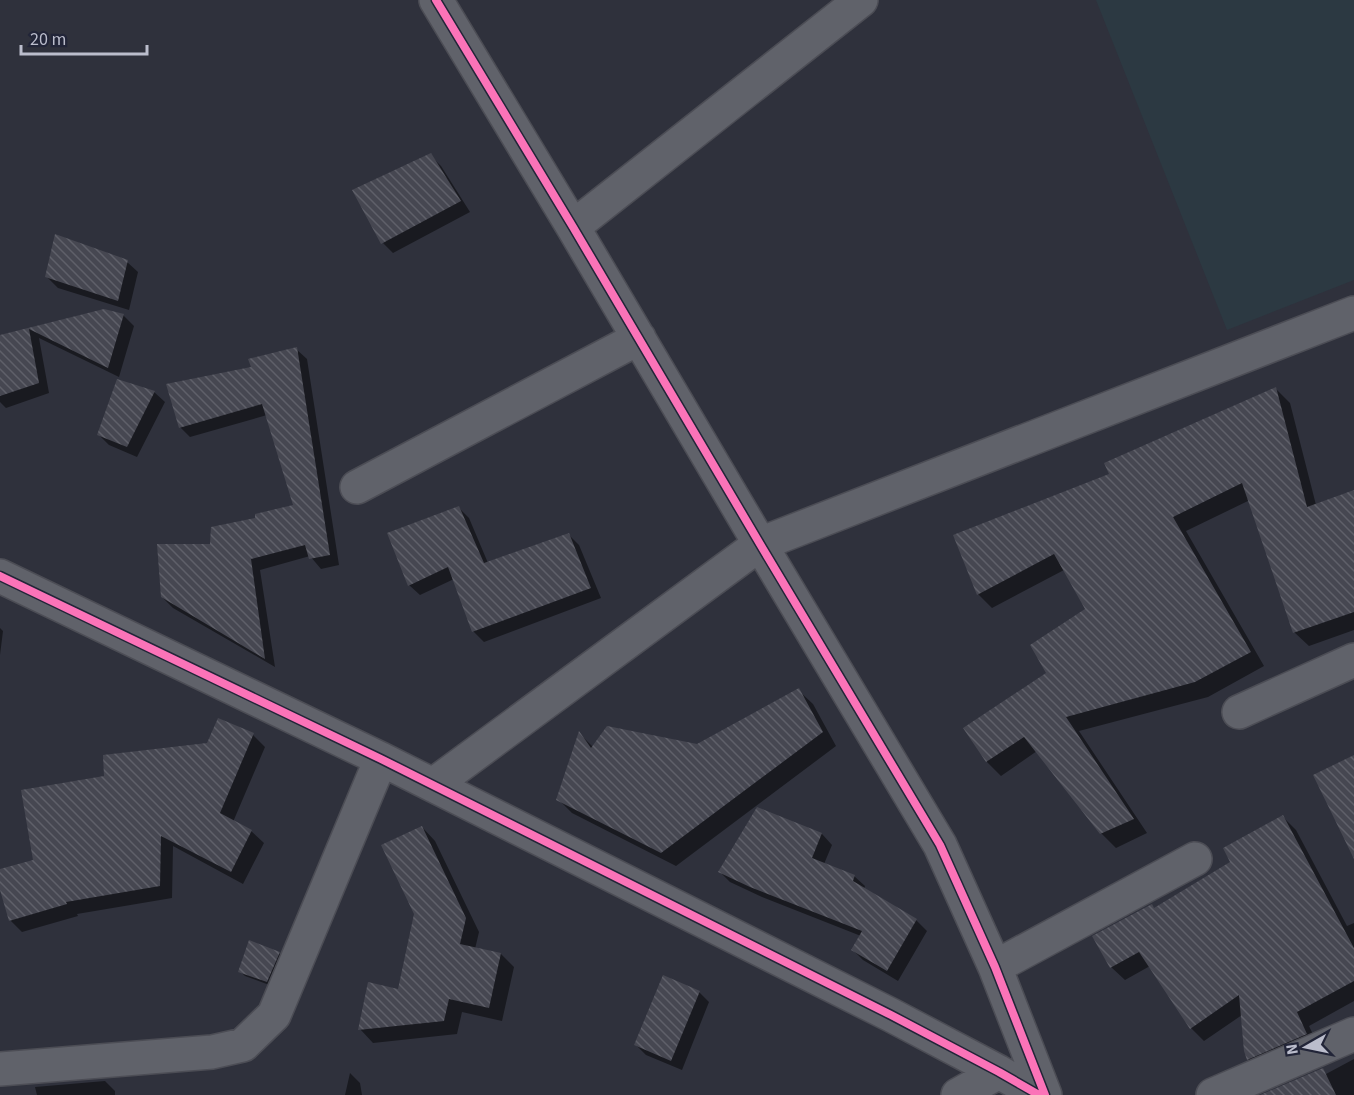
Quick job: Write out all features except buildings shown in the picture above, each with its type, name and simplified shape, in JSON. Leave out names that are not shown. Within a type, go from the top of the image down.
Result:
[{"type":"street","points":[[436,0],[940,845],[995,967],[1045,1095]]},
{"type":"street","points":[[573,227],[861,0]]},
{"type":"street","points":[[433,785],[760,544],[1354,313]]},
{"type":"street","points":[[357,487],[639,338]]},
{"type":"street","points":[[0,576],[381,759],[891,1015],[1039,1095]]},
{"type":"street","points":[[1239,712],[1354,660]]},
{"type":"street","points":[[0,1069],[212,1052],[243,1045],[274,1015],[381,759]]},
{"type":"street","points":[[995,967],[1195,859]]},
{"type":"street","points":[[1213,1095],[1354,1034]]},
{"type":"street","points":[[958,1095],[999,1072]]},
{"type":"shaded area","points":[[1096,0],[1354,0],[1354,280],[1227,330]]},
{"type":"cycle path","points":[[436,0],[940,845],[995,967],[1045,1095]]},
{"type":"cycle path","points":[[0,576],[381,759],[891,1015],[1039,1095]]}]
